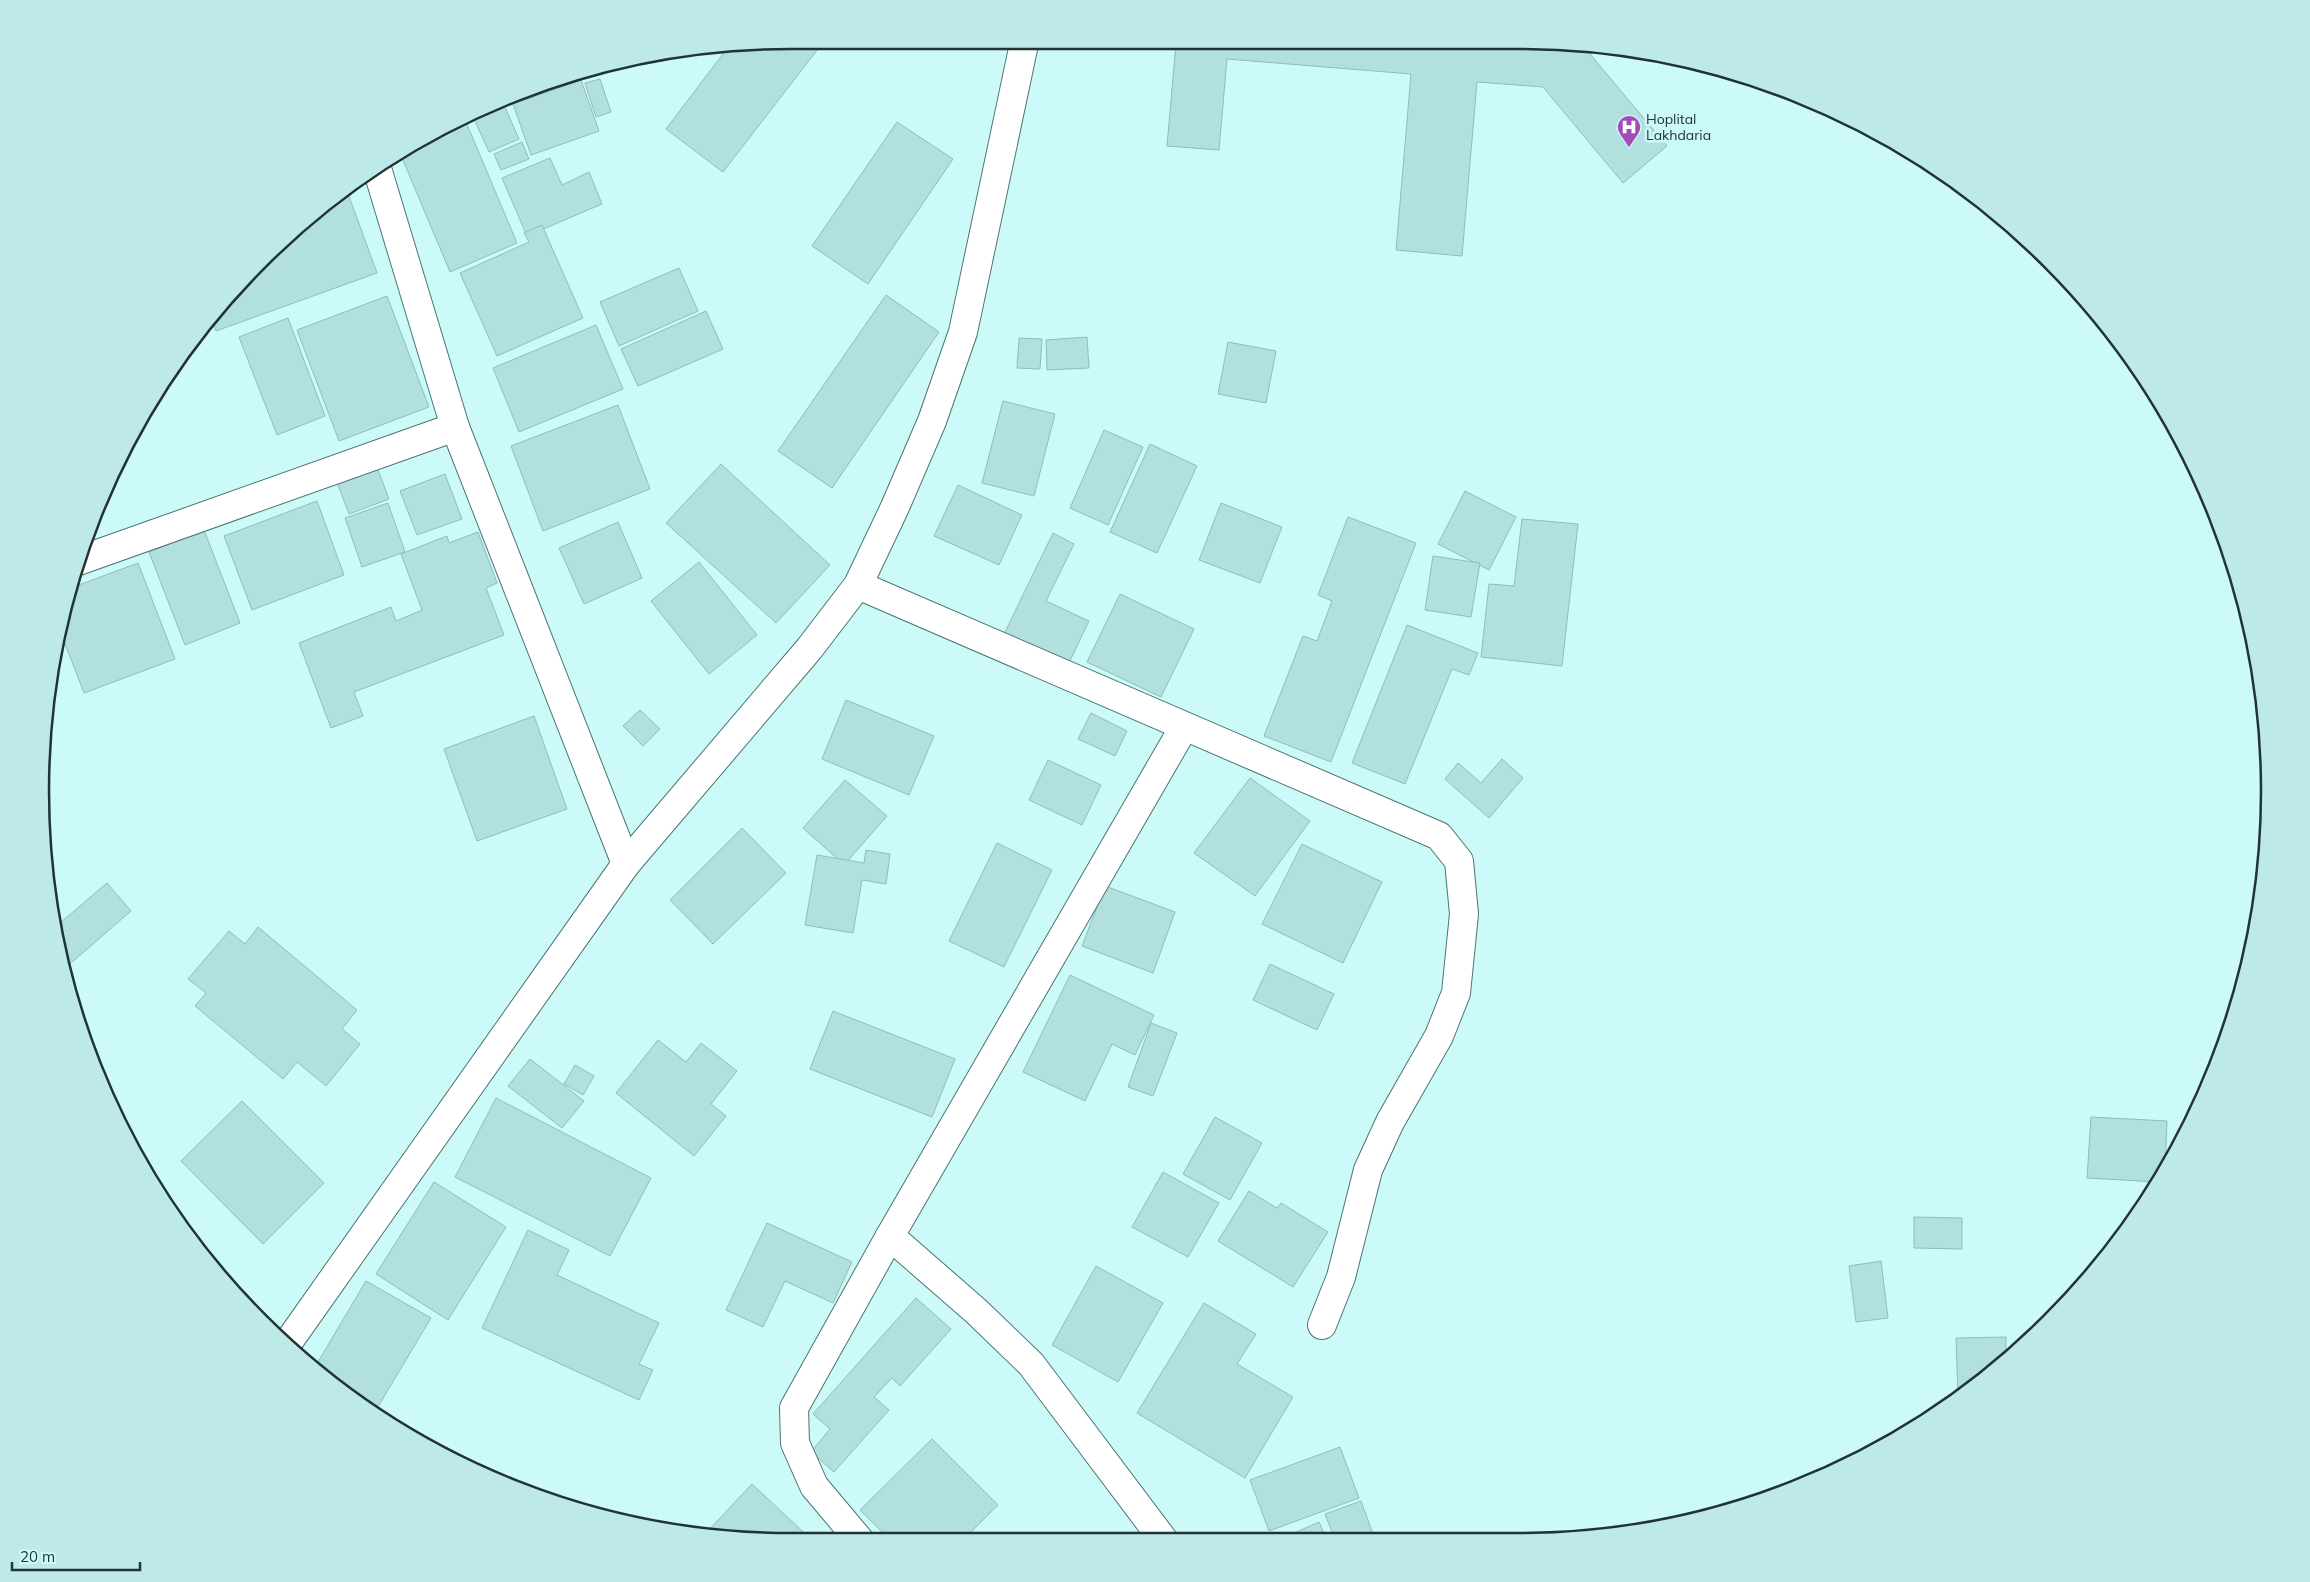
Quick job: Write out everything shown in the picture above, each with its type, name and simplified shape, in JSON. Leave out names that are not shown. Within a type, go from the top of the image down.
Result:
[{"type":"street","points":[[291,1339],[626,864],[809,649],[858,585],[895,507],[932,421],[963,332],[1023,49]]},
{"type":"street","points":[[379,174],[455,426],[626,864]]},
{"type":"street","points":[[86,558],[455,426]]},
{"type":"street","points":[[858,585],[1439,836],[1459,861],[1464,914],[1456,993],[1439,1036],[1390,1122],[1368,1170],[1341,1277],[1322,1325]]},
{"type":"street","points":[[853,1533],[814,1486],[795,1443],[794,1408],[890,1236],[1184,726]]},
{"type":"street","points":[[890,1236],[976,1311],[1031,1364],[1158,1533]]},
{"type":"building","points":[[818,49],[723,172],[666,129],[725,52]]},
{"type":"building","name":"Hoplital Lakhdaria","points":[[1175,49],[1519,49],[1588,52],[1667,146],[1623,183],[1543,87],[1477,82],[1462,256],[1396,250],[1411,74],[1227,59],[1219,150],[1167,146]]},
{"type":"building","points":[[600,79],[611,112],[596,117],[585,83]]},
{"type":"building","points":[[581,80],[599,131],[531,155],[513,104]]},
{"type":"building","points":[[505,106],[519,139],[489,152],[474,120]]},
{"type":"building","points":[[897,122],[953,159],[868,284],[812,246]]},
{"type":"building","points":[[467,123],[517,243],[450,272],[403,159]]},
{"type":"building","points":[[522,142],[529,159],[501,170],[494,154]]},
{"type":"building","points":[[550,158],[562,185],[589,172],[602,204],[527,236],[502,178]]},
{"type":"building","points":[[349,195],[377,273],[216,331],[214,325],[266,266],[302,233]]},
{"type":"building","points":[[542,225],[583,318],[497,356],[460,273],[529,242],[524,233]]},
{"type":"building","points":[[679,268],[698,311],[619,346],[600,302]]},
{"type":"building","points":[[886,295],[939,332],[832,488],[778,451]]},
{"type":"building","points":[[387,296],[429,407],[339,441],[297,330]]},
{"type":"building","points":[[706,311],[723,349],[638,386],[621,349]]},
{"type":"building","points":[[288,318],[325,416],[277,435],[239,337]]},
{"type":"building","points":[[596,325],[623,389],[519,432],[493,368]]},
{"type":"building","points":[[1087,337],[1089,368],[1047,370],[1046,340]]},
{"type":"building","points":[[1019,338],[1042,339],[1040,369],[1017,368]]},
{"type":"building","points":[[1228,342],[1276,351],[1266,403],[1218,394]]},
{"type":"building","points":[[1003,401],[1055,414],[1034,496],[982,483]]},
{"type":"building","points":[[618,405],[650,489],[543,531],[511,446]]},
{"type":"building","points":[[1104,430],[1143,447],[1108,525],[1070,508]]},
{"type":"building","points":[[1150,444],[1197,466],[1157,553],[1110,532]]},
{"type":"building","points":[[375,462],[389,499],[349,514],[335,477]]},
{"type":"building","points":[[721,464],[830,565],[776,623],[666,523]]},
{"type":"building","points":[[445,474],[462,519],[417,535],[400,491]]},
{"type":"building","points":[[958,485],[1022,515],[999,565],[934,536]]},
{"type":"building","points":[[1465,491],[1516,517],[1489,570],[1438,544]]},
{"type":"building","points":[[317,501],[344,575],[252,610],[224,536]]},
{"type":"building","points":[[388,503],[405,552],[362,567],[345,518]]},
{"type":"building","points":[[1221,503],[1282,527],[1260,583],[1199,560]]},
{"type":"building","points":[[1348,517],[1416,543],[1331,762],[1264,736],[1303,636],[1317,641],[1332,601],[1318,595]]},
{"type":"building","points":[[1522,519],[1578,524],[1562,666],[1481,657],[1489,584],[1514,586]]},
{"type":"building","points":[[618,522],[642,578],[584,604],[559,548]]},
{"type":"building","points":[[204,530],[240,623],[185,645],[149,552]]},
{"type":"building","points":[[478,532],[497,583],[486,588],[504,635],[354,692],[363,716],[331,728],[299,643],[391,607],[396,621],[422,610],[401,554],[447,536],[449,543]]},
{"type":"building","points":[[1053,533],[1074,544],[1046,601],[1089,621],[1068,665],[1004,634]]},
{"type":"building","points":[[1433,556],[1480,563],[1471,617],[1425,610]]},
{"type":"building","points":[[699,562],[757,635],[709,674],[651,601]]},
{"type":"building","points":[[138,563],[175,659],[84,693],[64,641],[78,585]]},
{"type":"building","points":[[1120,594],[1194,629],[1161,697],[1087,662]]},
{"type":"building","points":[[1407,625],[1478,653],[1469,675],[1452,669],[1405,784],[1352,763]]},
{"type":"building","points":[[846,700],[934,736],[909,795],[822,759]]},
{"type":"building","points":[[640,710],[660,729],[643,746],[623,726]]},
{"type":"building","points":[[1091,713],[1127,731],[1115,756],[1078,739]]},
{"type":"building","points":[[534,716],[567,809],[477,841],[444,749]]},
{"type":"building","points":[[1502,759],[1523,778],[1489,818],[1445,779],[1458,763],[1481,783]]},
{"type":"building","points":[[1048,760],[1101,785],[1082,825],[1029,800]]},
{"type":"building","points":[[1250,778],[1310,821],[1255,896],[1194,853]]},
{"type":"building","points":[[845,780],[887,816],[844,865],[803,828]]},
{"type":"building","points":[[742,828],[786,873],[713,944],[670,900]]},
{"type":"building","points":[[997,843],[1052,870],[1004,967],[949,941]]},
{"type":"building","points":[[1302,844],[1382,882],[1343,963],[1262,924]]},
{"type":"building","points":[[866,850],[890,854],[886,884],[862,880],[853,933],[805,925],[817,855],[864,863]]},
{"type":"building","points":[[107,883],[131,911],[70,964],[61,922]]},
{"type":"building","points":[[1105,886],[1175,912],[1153,973],[1082,946]]},
{"type":"building","points":[[258,927],[357,1010],[342,1029],[360,1044],[326,1086],[297,1062],[283,1079],[195,1006],[206,993],[188,979],[229,931],[245,944]]},
{"type":"building","points":[[1270,964],[1334,994],[1317,1030],[1253,1000]]},
{"type":"building","points":[[1070,975],[1154,1015],[1135,1055],[1112,1044],[1085,1101],[1023,1072]]},
{"type":"building","points":[[833,1011],[955,1059],[932,1117],[810,1069]]},
{"type":"building","points":[[1151,1023],[1177,1033],[1153,1096],[1128,1087]]},
{"type":"building","points":[[658,1040],[686,1062],[701,1043],[737,1071],[711,1104],[726,1116],[694,1156],[616,1093]]},
{"type":"building","points":[[530,1059],[584,1101],[562,1128],[508,1086]]},
{"type":"building","points":[[575,1065],[594,1076],[583,1095],[564,1084]]},
{"type":"building","points":[[496,1098],[651,1178],[610,1256],[455,1177]]},
{"type":"building","points":[[242,1101],[324,1183],[263,1244],[181,1161]]},
{"type":"building","points":[[1215,1117],[1262,1143],[1230,1200],[1183,1174]]},
{"type":"building","points":[[2091,1117],[2167,1121],[2166,1155],[2150,1182],[2087,1178]]},
{"type":"building","points":[[1163,1172],[1219,1203],[1188,1257],[1132,1227]]},
{"type":"building","points":[[434,1182],[506,1227],[448,1320],[376,1274]]},
{"type":"building","points":[[1249,1191],[1277,1208],[1281,1203],[1328,1232],[1293,1287],[1218,1241]]},
{"type":"building","points":[[1914,1217],[1962,1218],[1962,1249],[1914,1248]]},
{"type":"building","points":[[767,1223],[852,1262],[833,1303],[785,1281],[763,1327],[726,1310]]},
{"type":"building","points":[[528,1230],[569,1250],[557,1275],[659,1323],[639,1364],[653,1370],[639,1400],[482,1328]]},
{"type":"building","points":[[1881,1261],[1888,1318],[1856,1322],[1849,1266]]},
{"type":"building","points":[[1096,1266],[1163,1303],[1118,1382],[1052,1345]]},
{"type":"building","points":[[366,1281],[431,1318],[378,1407],[339,1380],[318,1362]]},
{"type":"building","points":[[916,1298],[951,1329],[900,1386],[892,1378],[874,1397],[889,1410],[834,1472],[811,1452],[830,1429],[813,1414]]},
{"type":"building","points":[[1204,1303],[1256,1334],[1237,1364],[1293,1397],[1245,1478],[1137,1413]]},
{"type":"building","points":[[2006,1337],[2006,1351],[1958,1389],[1956,1338]]},
{"type":"building","points":[[932,1439],[998,1505],[970,1533],[883,1533],[860,1510]]},
{"type":"building","points":[[1340,1447],[1359,1498],[1269,1531],[1250,1480]]},
{"type":"building","points":[[752,1484],[804,1533],[742,1532],[710,1529]]},
{"type":"building","points":[[1361,1501],[1373,1533],[1332,1533],[1325,1514]]},
{"type":"building","points":[[1319,1522],[1324,1533],[1294,1533]]},
{"type":"place","name":"Hoplital Lakhdaria","points":[[1629,148]]}]
